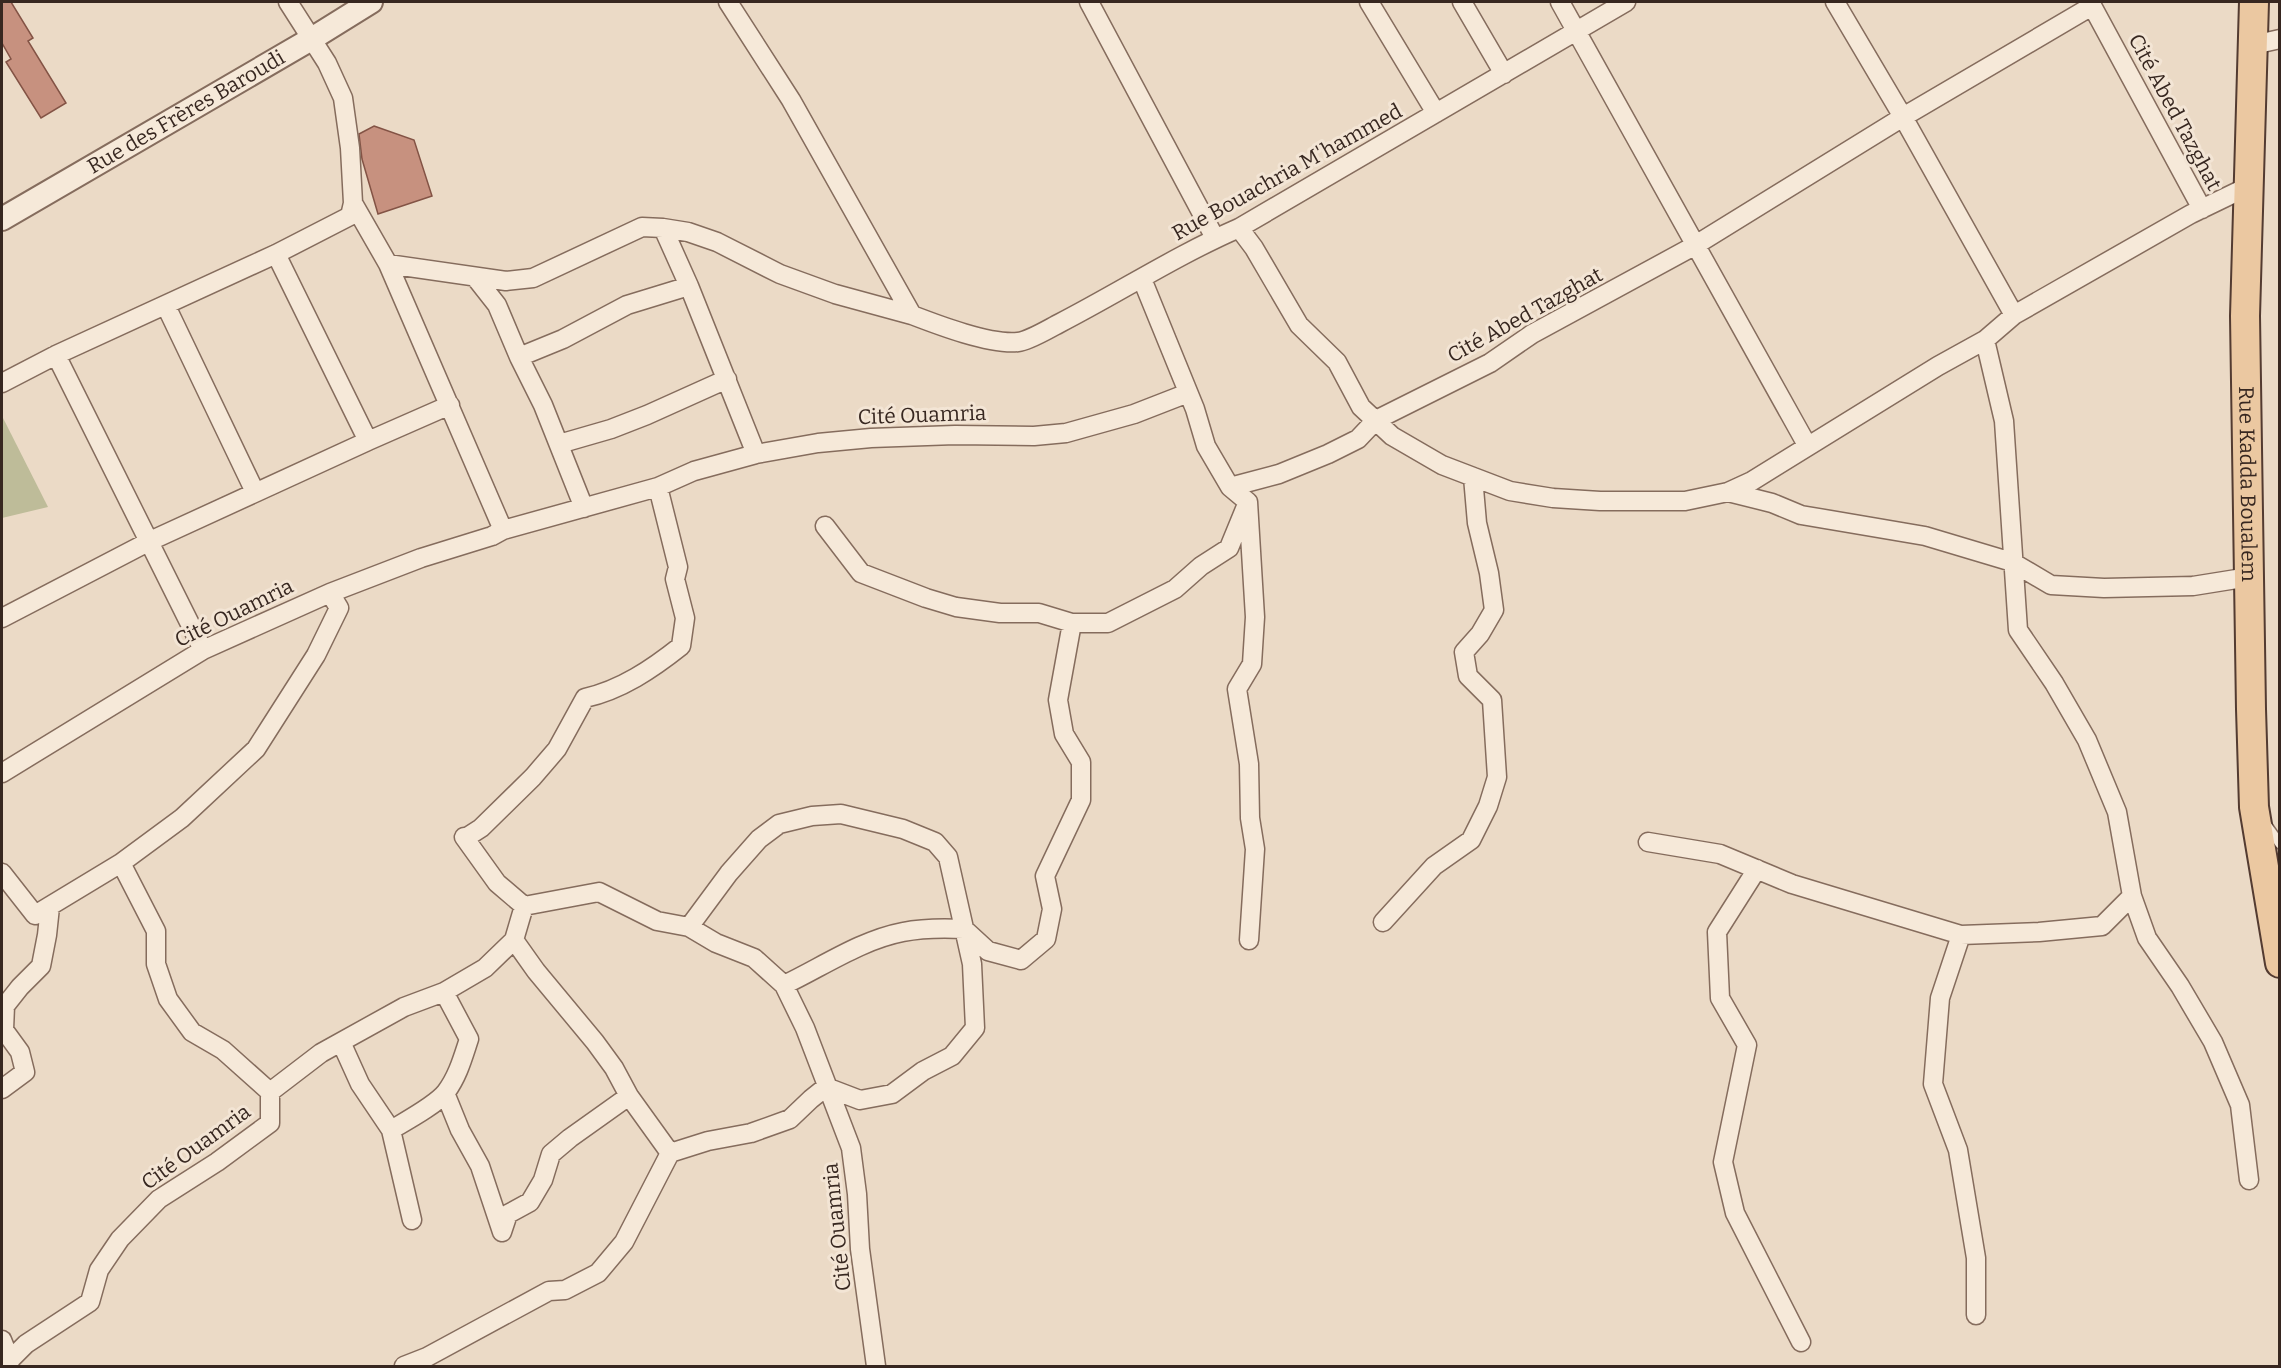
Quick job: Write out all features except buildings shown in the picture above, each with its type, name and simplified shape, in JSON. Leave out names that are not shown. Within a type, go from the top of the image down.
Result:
[{"type":"main road","name":"Rue Kadda Boualem","points":[[2254,2],[2266,42],[2249,186],[2245,316],[2254,807],[2280,963]]},
{"type":"street","points":[[2,383],[56,355],[276,254],[350,216],[353,203],[350,148],[343,98],[313,38],[288,2]]},
{"type":"street","name":"Rue des Frères Baroudi","points":[[2,219],[313,38],[370,2]]},
{"type":"street","points":[[728,2],[791,100],[912,315]]},
{"type":"street","points":[[1089,2],[1215,238]]},
{"type":"street","points":[[1369,2],[1436,113]]},
{"type":"street","points":[[1462,2],[1504,74]]},
{"type":"street","points":[[1560,2],[1807,445]]},
{"type":"street","name":"Rue Bouachria M'hammed","points":[[388,264],[506,281],[533,278],[642,227],[663,228],[688,232],[717,242],[780,274],[836,294],[992,339],[1020,342],[1142,279],[1215,238],[1239,228],[1626,2]]},
{"type":"street","points":[[1835,2],[1903,117],[2014,315]]},
{"type":"street","name":"Cité Abed Tazghat","points":[[1376,420],[1490,363],[1532,334],[1694,246],[2091,4],[2202,209]]},
{"type":"street","name":"Cité Abed Tazghat","points":[[1239,228],[1254,248],[1299,325],[1337,362],[1361,406],[1392,436],[1442,465],[1510,491],[1565,499],[1685,501],[1728,492],[1779,465],[1807,445],[1985,340],[2014,315],[2202,209],[2249,186]]},
{"type":"street","points":[[353,203],[388,264],[503,530]]},
{"type":"street","points":[[663,228],[689,286],[756,454]]},
{"type":"street","points":[[276,254],[368,441]]},
{"type":"street","points":[[475,277],[497,305],[543,405],[584,508]]},
{"type":"street","points":[[1142,279],[1195,409],[1206,447],[1230,487],[1248,502],[1255,617],[1252,664],[1237,689],[1249,764],[1250,818],[1255,849],[1249,940]]},
{"type":"street","points":[[519,357],[563,339],[627,305],[689,286]]},
{"type":"street","points":[[166,306],[255,492]]},
{"type":"street","points":[[1985,340],[2004,421],[2018,630],[2054,683],[2087,740],[2117,812],[2132,896],[2147,938],[2180,986],[2213,1042],[2240,1105],[2249,1180]]},
{"type":"street","points":[[56,355],[203,650]]},
{"type":"street","points":[[559,444],[647,416],[727,379]]},
{"type":"street","name":"Cité Ouamria","points":[[2,773],[203,650],[330,592],[421,558],[492,536],[503,530],[658,487],[694,471],[756,454],[818,443],[871,438],[955,435],[1034,436],[1066,433],[1134,414],[1188,393]]},
{"type":"street","points":[[2,618],[150,541],[450,405]]},
{"type":"street","points":[[1230,487],[1279,474],[1328,454],[1358,439],[1376,420]]},
{"type":"street","points":[[1383,922],[1434,866],[1471,840],[1488,806],[1497,777],[1492,700],[1468,676],[1464,652],[1480,634],[1494,610],[1489,573],[1477,523],[1473,477]]},
{"type":"street","points":[[524,906],[497,883],[464,837],[481,828],[533,777],[557,748],[585,698],[606,694],[657,664],[681,646],[685,618],[675,579],[678,567],[658,487]]},
{"type":"street","name":"Cité Abed Tazghat","points":[[1728,492],[1772,503],[1801,515],[1925,536],[2012,562],[2051,585],[2104,588],[2193,586],[2249,577]]},
{"type":"street","points":[[825,526],[861,573],[893,586],[956,607],[1000,613],[1039,613],[1072,623],[1108,623],[1175,589],[1201,566],[1229,548],[1248,502]]},
{"type":"street","points":[[2,873],[35,915],[120,863],[182,818],[256,749],[316,654],[339,608],[330,592]]},
{"type":"street","points":[[784,985],[861,946],[902,932],[942,928],[964,929],[988,951],[1021,960],[1046,939],[1052,909],[1045,876],[1081,800],[1081,762],[1064,734],[1058,700],[1072,623]]},
{"type":"street","points":[[404,1366],[427,1357],[549,1291],[565,1290],[598,1274],[624,1242],[670,1153],[708,1141],[751,1133],[790,1119],[826,1087],[860,1100],[892,1094],[923,1071],[952,1056],[975,1028],[972,964],[948,857],[935,842],[903,829],[841,814],[812,816],[779,824],[759,839],[729,873],[689,927]]},
{"type":"street","points":[[1648,842],[1720,854],[1792,884],[1961,935],[2039,932],[2102,926],[2132,896]]},
{"type":"street","points":[[120,863],[156,932],[156,964],[168,999],[192,1032],[223,1050],[270,1092]]},
{"type":"street","points":[[1757,869],[1717,932],[1720,998],[1747,1046],[1723,1162],[1735,1213],[1801,1342]]},
{"type":"street","name":"Cité Ouamria","points":[[10,1363],[26,1344],[90,1302],[99,1270],[120,1239],[159,1199],[217,1162],[270,1123],[270,1092],[321,1053],[404,1007],[444,992],[485,968],[514,940],[524,906],[599,892],[657,921],[689,927],[716,944],[754,958],[784,985],[805,1028],[851,1148],[857,1194],[860,1249],[876,1366]]},
{"type":"street","points":[[2,1089],[25,1072],[20,1052],[4,1030],[5,1006],[41,966],[50,907]]},
{"type":"street","points":[[1961,935],[1940,998],[1934,1084],[1958,1150],[1976,1258],[1976,1315]]},
{"type":"street","points":[[514,940],[536,971],[595,1042],[614,1068],[629,1096],[670,1153]]},
{"type":"street","points":[[391,1130],[414,1117],[445,1093],[459,1069],[470,1039],[444,992]]},
{"type":"street","points":[[341,1042],[360,1084],[391,1130],[412,1220]]},
{"type":"street","points":[[445,1093],[460,1130],[480,1166],[502,1232],[508,1214],[530,1202],[543,1180],[551,1154],[629,1096]]},
{"type":"street","points":[[2,1340],[10,1363]]},
{"type":"lane","points":[[2254,807],[2280,844]]},
{"type":"shaded area","points":[[2,416],[48,507],[2,518]]}]
